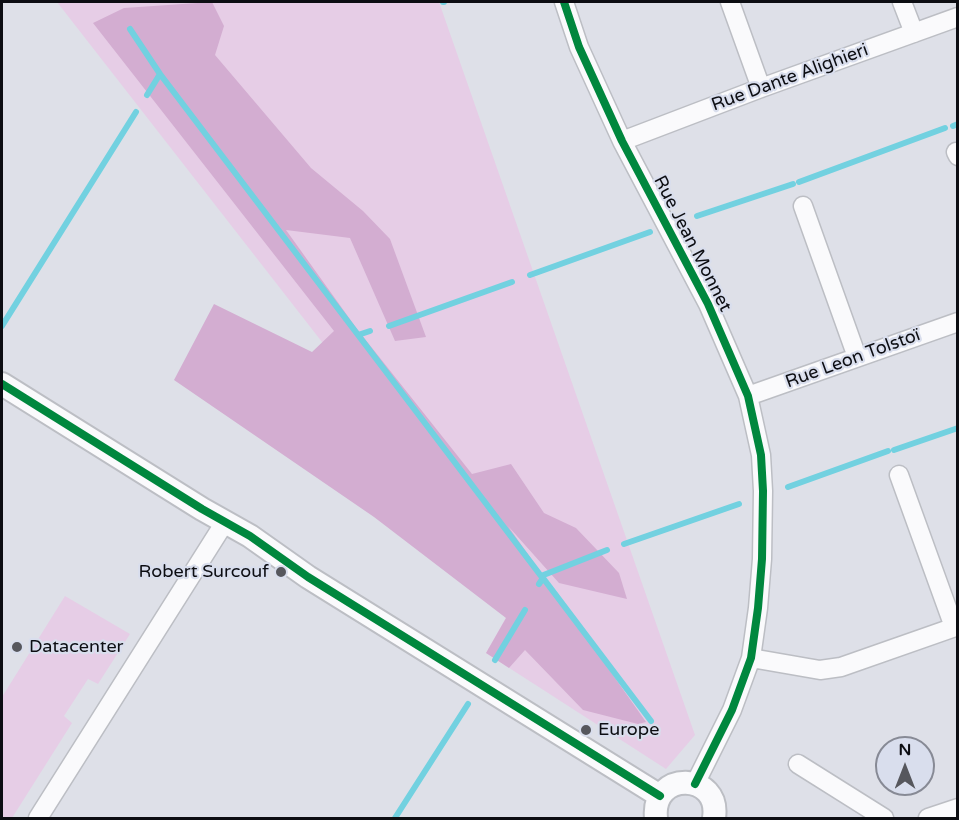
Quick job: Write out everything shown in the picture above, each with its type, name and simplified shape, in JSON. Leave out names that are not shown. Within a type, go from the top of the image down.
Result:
[{"type":"street","name":"Rue Jean Monnet","points":[[564,2],[579,47],[622,141],[708,304],[748,396],[761,455],[762,559],[751,658],[732,710],[695,784]]},
{"type":"street","points":[[730,2],[761,88]]},
{"type":"street","points":[[902,2],[914,33]]},
{"type":"street","name":"Rue Dante Alighieri","points":[[622,141],[957,17]]},
{"type":"street","points":[[803,206],[857,357]]},
{"type":"street","name":"Rue Leon Tolstoï","points":[[748,396],[957,322]]},
{"type":"street","points":[[2,384],[250,537],[658,808],[669,787],[689,782],[695,784],[707,792],[712,799],[714,819]]},
{"type":"street","points":[[751,658],[820,670],[841,667],[956,627],[899,475]]},
{"type":"street","points":[[38,819],[225,522]]},
{"type":"street","points":[[798,764],[884,819]]},
{"type":"street","points":[[928,819],[957,808]]},
{"type":"shaded area","points":[[57,2],[439,2],[695,735],[666,769],[486,653],[516,600],[322,342]]},
{"type":"shaded area","points":[[212,2],[224,26],[215,55],[311,168],[363,211],[390,239],[426,337],[395,341],[350,238],[286,230],[357,329],[472,474],[511,464],[544,513],[576,528],[619,573],[627,599],[559,583],[508,526],[646,722],[638,724],[583,710],[525,650],[509,668],[486,653],[506,618],[374,517],[174,380],[214,304],[312,352],[334,331],[93,23],[124,8]]},
{"type":"shaded area","points":[[65,596],[130,634],[98,684],[88,679],[64,716],[72,723],[12,818],[2,818],[2,697]]},
{"type":"waterway","points":[[130,29],[160,74],[543,578],[539,584]]},
{"type":"waterway","points":[[147,95],[160,74]]},
{"type":"waterway","points":[[2,326],[136,112]]},
{"type":"waterway","points":[[953,126],[958,124]]},
{"type":"waterway","points":[[799,182],[945,128]]},
{"type":"waterway","points":[[697,216],[793,184]]},
{"type":"waterway","points":[[530,275],[650,232]]},
{"type":"waterway","points":[[389,326],[512,282]]},
{"type":"waterway","points":[[358,335],[370,331]]},
{"type":"waterway","points":[[894,450],[958,428]]},
{"type":"waterway","points":[[788,487],[888,451]]},
{"type":"waterway","points":[[624,544],[739,504]]},
{"type":"waterway","points":[[541,576],[607,550]]},
{"type":"waterway","points":[[543,578],[651,721]]},
{"type":"waterway","points":[[495,660],[525,610]]},
{"type":"waterway","points":[[395,818],[468,704]]},
{"type":"cycle path","points":[[564,2],[579,47],[622,141],[708,304],[748,396],[761,455],[762,559],[751,658],[732,710],[695,784]]},
{"type":"cycle path","points":[[2,384],[202,509],[250,536],[308,577],[660,796]]},
{"type":"place","name":"Robert Surcouf","points":[[281,572]]},
{"type":"place","name":"Datacenter","points":[[17,647]]},
{"type":"place","name":"Europe","points":[[586,730]]}]
